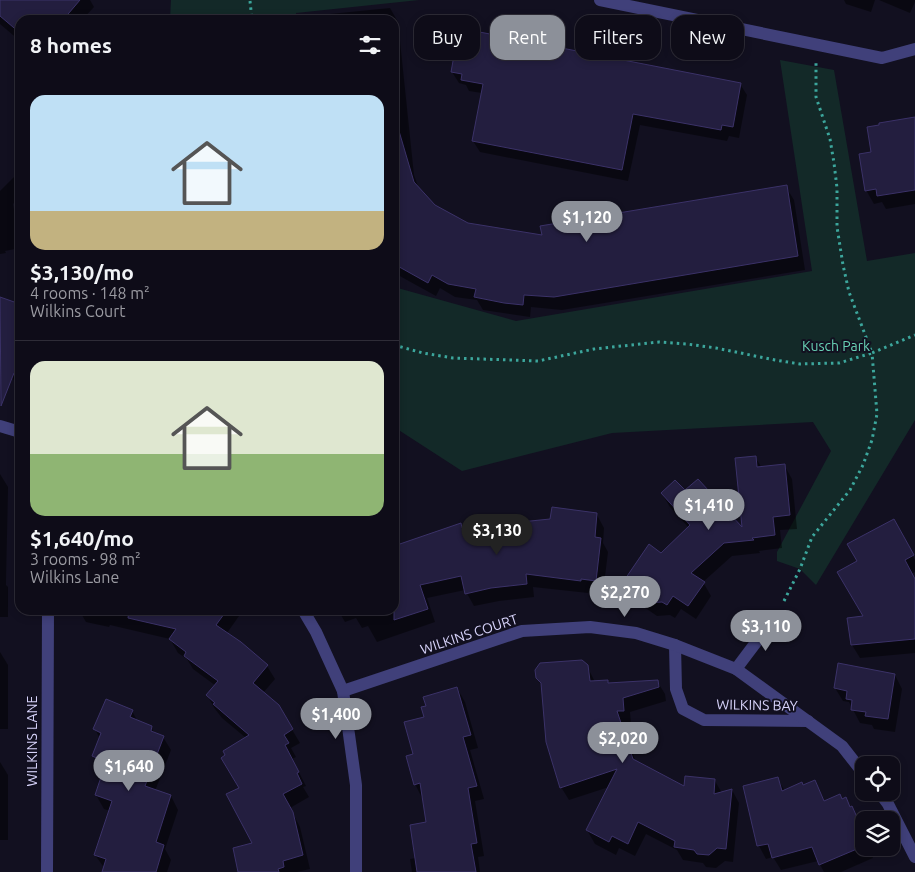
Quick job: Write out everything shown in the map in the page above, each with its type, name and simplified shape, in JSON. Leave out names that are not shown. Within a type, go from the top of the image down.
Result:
[{"type":"street","points":[[600,0],[882,58],[915,48]]},
{"type":"street","points":[[0,426],[15,430]]},
{"type":"street","name":"WILKINS LANE","points":[[47,872],[48,615]]},
{"type":"street","points":[[306,615],[316,632],[343,691],[356,784],[356,872]]},
{"type":"street","points":[[736,669],[775,617]]},
{"type":"street","name":"WILKINS COURT","points":[[343,691],[522,631],[590,626],[636,633],[675,645],[736,669],[842,746],[855,763]]},
{"type":"street","name":"WILKINS BAY","points":[[675,645],[676,689],[683,709],[704,720],[808,721]]},
{"type":"street","points":[[886,801],[915,857]]},
{"type":"path","points":[[251,0],[252,15]]},
{"type":"path","points":[[775,617],[798,574],[812,537],[850,490],[863,465],[877,414],[872,354],[850,292],[843,265],[837,227],[837,188],[834,163],[830,139],[816,97],[816,64]]},
{"type":"path","points":[[399,346],[423,353],[453,358],[538,361],[603,348],[659,342],[716,348],[800,364],[839,363],[872,354],[915,334]]},
{"type":"green space","points":[[171,0],[419,0],[296,13],[296,15],[170,15]]},
{"type":"green space","name":"Kusch Park","points":[[780,60],[834,70],[867,261],[915,253],[915,420],[816,585],[800,569],[777,561],[777,552],[831,451],[813,422],[612,433],[462,471],[399,430],[399,288],[516,321],[812,271]]},
{"type":"building","points":[[0,0],[80,0],[67,15],[15,15],[15,29],[0,16]]},
{"type":"building","points":[[480,32],[490,34],[490,60],[565,60],[565,49],[575,51],[575,60],[623,60],[741,83],[733,127],[722,125],[721,130],[633,114],[622,170],[472,141],[483,84],[461,80],[462,74],[451,72],[453,60],[480,60]]},
{"type":"building","points":[[915,117],[915,190],[877,196],[876,189],[865,191],[859,154],[871,152],[867,127]]},
{"type":"building","points":[[399,131],[414,182],[435,205],[468,223],[542,235],[540,226],[787,185],[798,256],[554,297],[524,295],[523,305],[474,297],[476,289],[448,284],[432,275],[428,283],[399,267]]},
{"type":"building","points":[[0,297],[15,302],[15,373],[1,406]]},
{"type":"building","points":[[756,456],[757,467],[785,464],[790,515],[773,517],[775,535],[752,538],[754,540],[724,543],[691,573],[705,582],[688,606],[673,596],[667,605],[662,602],[648,603],[621,585],[649,544],[661,553],[690,525],[661,493],[675,480],[685,490],[698,479],[742,527],[735,458]]},
{"type":"building","points":[[552,507],[597,513],[595,537],[601,538],[596,581],[526,574],[527,584],[491,588],[465,594],[461,576],[420,585],[428,609],[394,620],[394,615],[399,615],[399,544],[461,523],[462,528],[550,519]]},
{"type":"building","points":[[894,519],[914,555],[905,560],[915,579],[915,639],[851,645],[847,618],[863,616],[837,572],[857,561],[847,544]]},
{"type":"building","points":[[128,615],[223,615],[216,625],[241,642],[268,665],[253,683],[279,705],[293,729],[284,735],[289,743],[285,745],[299,772],[297,773],[302,784],[283,794],[293,812],[303,855],[283,861],[284,867],[278,869],[279,872],[238,872],[233,848],[252,843],[226,794],[239,788],[221,758],[225,755],[223,751],[249,735],[213,704],[215,703],[206,695],[218,681],[184,656],[186,652],[169,639],[176,629],[128,618]]},
{"type":"building","points":[[582,660],[588,665],[590,681],[608,680],[608,683],[658,680],[659,687],[623,698],[624,711],[617,711],[633,759],[684,786],[685,776],[715,779],[714,794],[732,789],[726,849],[717,848],[709,855],[697,854],[694,850],[674,847],[675,841],[638,822],[628,844],[612,836],[609,842],[586,830],[617,769],[560,788],[546,742],[541,683],[536,678],[535,670],[540,663]]},
{"type":"building","points":[[838,663],[895,674],[888,719],[865,716],[866,712],[851,710],[852,700],[846,699],[847,691],[834,688]]},
{"type":"building","points":[[457,687],[471,735],[463,737],[477,786],[468,788],[477,843],[471,844],[476,872],[417,872],[410,825],[426,822],[420,783],[414,785],[406,756],[413,754],[404,722],[424,717],[421,707],[426,706],[423,697]]},
{"type":"building","points":[[106,699],[133,710],[130,717],[152,726],[151,731],[164,736],[145,786],[171,795],[156,842],[164,845],[156,872],[102,872],[106,859],[94,855],[112,801],[95,795],[106,762],[92,756],[101,733],[93,729]]},
{"type":"building","points":[[778,777],[782,791],[802,782],[803,785],[815,780],[824,801],[840,794],[842,799],[846,797],[855,813],[855,850],[819,865],[812,847],[772,858],[768,844],[757,846],[743,786]]}]
